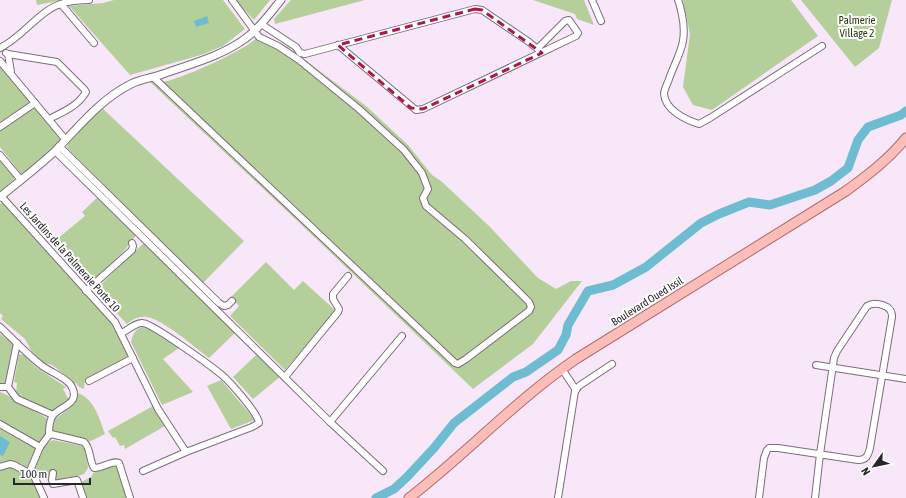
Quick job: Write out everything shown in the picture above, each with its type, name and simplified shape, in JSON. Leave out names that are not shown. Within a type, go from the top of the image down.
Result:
[{"type":"main road","name":"Boulevard Oued Issil","points":[[409,498],[530,393],[562,369],[846,190],[885,161],[906,138]]},
{"type":"street","points":[[2,51],[48,10],[61,4],[89,0]]},
{"type":"street","points":[[154,77],[455,363],[458,364],[466,359],[529,311],[531,308],[529,302],[465,239],[426,206],[423,198],[428,188],[428,184],[422,173],[404,150],[359,109],[299,60],[278,46],[259,37],[232,0]]},
{"type":"street","points":[[1,196],[57,149],[83,120],[107,100],[131,84],[220,53],[248,37],[281,0]]},
{"type":"street","points":[[592,0],[601,21]]},
{"type":"street","points":[[678,0],[683,18],[684,42],[681,53],[664,93],[668,105],[676,113],[694,123],[699,124],[724,110],[822,46]]},
{"type":"street","points":[[61,4],[94,43]]},
{"type":"street","points":[[261,24],[296,48],[300,53],[305,54],[475,9],[482,10],[540,51]]},
{"type":"street","points":[[338,45],[416,110],[423,109],[540,51],[577,35],[578,33],[567,20],[563,22],[540,51]]},
{"type":"street","points":[[2,51],[11,74]]},
{"type":"street","points":[[2,51],[57,62],[84,89],[86,92],[72,107],[49,119]]},
{"type":"street","points":[[0,61],[65,140]]},
{"type":"street","points":[[0,126],[35,103]]},
{"type":"street","points":[[57,149],[219,303],[224,306],[232,300]]},
{"type":"street","points":[[57,149],[330,422],[383,471]]},
{"type":"street","points":[[0,155],[21,180]]},
{"type":"street","name":"Les Jardins de la Palmeraie Porte 10","points":[[1,196],[115,322],[158,409],[186,452]]},
{"type":"street","points":[[86,291],[132,250],[132,243]]},
{"type":"street","points":[[285,377],[338,312],[339,308],[332,297],[348,276]]},
{"type":"street","points":[[759,498],[764,458],[769,448],[778,448],[820,454],[858,460],[863,460],[867,456],[870,448],[892,314],[889,308],[879,304],[870,304],[864,310],[834,358],[820,454],[815,498]]},
{"type":"street","points":[[122,334],[138,324],[144,323],[158,329],[222,375],[255,414],[259,423],[256,426],[186,452],[143,471]]},
{"type":"street","points":[[0,328],[41,365],[69,383],[74,394],[71,402],[53,415],[50,423],[49,435],[40,447],[29,473]]},
{"type":"street","points":[[330,422],[402,336]]},
{"type":"street","points":[[17,343],[8,387],[17,399],[53,415]]},
{"type":"street","points":[[89,381],[133,358]]},
{"type":"street","points":[[558,498],[576,390],[581,384],[612,364]]},
{"type":"street","points":[[816,365],[906,379]]},
{"type":"street","points":[[562,369],[576,390]]},
{"type":"street","points":[[0,387],[8,387]]},
{"type":"street","points":[[0,424],[40,447]]},
{"type":"street","points":[[49,435],[54,434],[86,443],[94,468],[99,468],[115,462],[120,463],[130,498]]},
{"type":"street","points":[[0,467],[10,464],[18,466],[29,473],[37,479],[44,498]]},
{"type":"street","points":[[53,473],[53,484],[77,480],[83,498]]},
{"type":"highlighted area","points":[[475,9],[482,10],[542,53],[423,109],[411,108],[338,45]]},
{"type":"green space","points":[[36,0],[63,0],[37,5]]},
{"type":"green space","points":[[114,0],[223,0],[245,29],[223,46],[201,55],[130,75],[69,6],[103,3]]},
{"type":"green space","points":[[235,0],[270,0],[254,20]]},
{"type":"green space","points":[[291,0],[365,0],[275,24],[274,19]]},
{"type":"green space","points":[[533,0],[584,0],[594,25],[577,19],[575,14]]},
{"type":"green space","points":[[683,0],[791,0],[818,36],[712,110],[693,105],[683,87],[690,34]]},
{"type":"green space","name":"Palmerie Village 2","points":[[801,0],[892,0],[879,48],[855,67]]},
{"type":"green space","points":[[261,33],[288,47],[366,106],[408,145],[432,175],[441,181],[489,226],[538,278],[556,289],[571,281],[582,281],[533,344],[473,389],[150,82],[168,81],[218,61],[245,46]]},
{"type":"green space","points":[[0,63],[59,135],[60,140],[22,175],[0,147]]},
{"type":"green space","points":[[102,108],[244,241],[203,283],[67,148],[76,131]]},
{"type":"green space","points":[[0,158],[15,175],[14,179],[0,192]]},
{"type":"green space","points":[[99,196],[137,234],[123,252],[89,285],[51,244],[85,216],[82,212]]},
{"type":"green space","points":[[3,201],[113,324],[130,357],[85,379],[84,389],[79,387],[76,383],[74,384],[72,380],[52,365],[43,363],[31,350],[25,339],[1,319],[3,316],[0,313],[0,204]]},
{"type":"green space","points":[[146,241],[236,332],[209,358],[179,334],[153,319],[139,317],[127,324],[95,290]]},
{"type":"green space","points":[[266,262],[294,290],[303,281],[336,311],[285,370],[230,316],[239,306],[231,297]]},
{"type":"green space","points":[[145,326],[153,329],[179,348],[163,359],[193,392],[162,405],[131,342],[135,331]]},
{"type":"green space","points":[[0,334],[13,344],[5,384],[0,386]]},
{"type":"green space","points":[[19,354],[24,355],[37,368],[66,387],[63,389],[68,398],[72,396],[71,402],[53,415],[18,397],[16,393],[17,383],[14,382]]},
{"type":"green space","points":[[257,354],[281,376],[253,399],[233,377]]},
{"type":"green space","points":[[221,380],[255,420],[231,429],[207,386]]},
{"type":"green space","points":[[0,392],[48,419],[48,433],[41,445],[0,423]]},
{"type":"green space","points":[[78,393],[89,400],[96,410],[105,434],[91,441],[83,441],[52,434],[54,420],[72,406]]},
{"type":"green space","points":[[153,406],[165,426],[125,449],[124,445],[120,446],[115,437],[113,438],[108,431]]},
{"type":"green space","points":[[0,428],[39,449],[27,470],[12,463],[0,466]]},
{"type":"green space","points":[[53,440],[82,446],[86,450],[88,468],[84,474],[57,483],[40,477],[34,473],[32,470],[41,453],[46,445]]},
{"type":"green space","points":[[116,464],[127,498],[86,498],[81,482],[91,477],[93,473]]},
{"type":"green space","points":[[10,467],[27,475],[33,481],[41,498],[0,498],[0,470]]},
{"type":"water","points":[[207,16],[209,23],[196,27],[194,21]]},
{"type":"water","points":[[0,436],[10,442],[3,456],[0,455]]},
{"type":"waterway","points":[[376,498],[394,489],[407,477],[434,448],[454,423],[513,377],[526,372],[558,350],[566,335],[568,325],[588,291],[613,285],[646,267],[701,223],[719,214],[749,202],[770,205],[815,190],[831,181],[848,168],[858,140],[868,127],[901,115],[906,111]]}]
